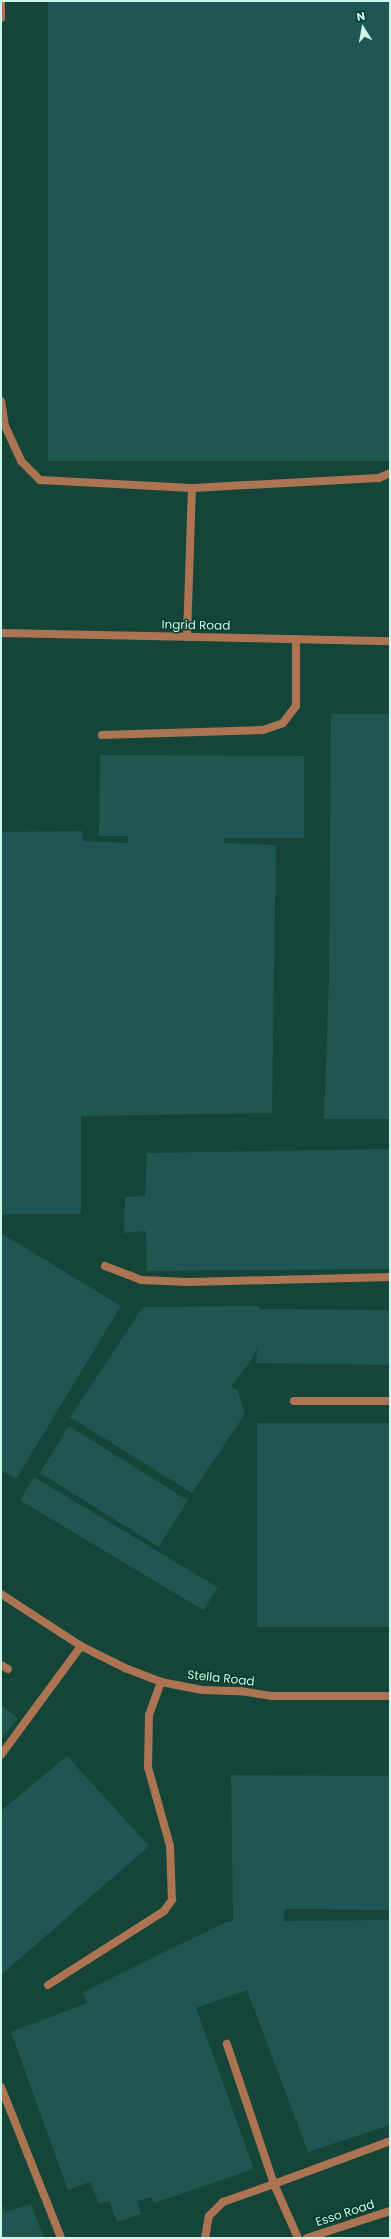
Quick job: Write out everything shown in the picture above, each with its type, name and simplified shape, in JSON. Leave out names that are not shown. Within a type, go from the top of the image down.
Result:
[{"type":"street","points":[[1,1],[1,18]]},
{"type":"street","points":[[1,401],[5,426],[21,461],[40,480],[192,488],[378,478],[390,473]]},
{"type":"street","points":[[187,637],[192,488]]},
{"type":"street","name":"Ingrid Road","points":[[1,633],[390,641]]},
{"type":"street","points":[[102,735],[263,730],[283,723],[296,706],[296,639]]},
{"type":"street","points":[[105,1266],[141,1280],[189,1282],[390,1277]]},
{"type":"street","points":[[294,1401],[390,1401]]},
{"type":"street","name":"Stella Road","points":[[1,1594],[81,1646],[125,1668],[161,1682],[202,1690],[240,1691],[271,1696],[390,1696]]},
{"type":"street","points":[[1,1755],[81,1646]]},
{"type":"street","points":[[48,1984],[164,1911],[172,1900],[170,1846],[148,1767],[149,1715],[161,1682]]},
{"type":"street","points":[[227,2044],[274,2184],[298,2238]]},
{"type":"street","points":[[1,2087],[61,2238]]},
{"type":"street","points":[[205,2238],[209,2216],[222,2202],[390,2141]]},
{"type":"street","name":"Esso Road","points":[[308,2238],[390,2211]]},
{"type":"building","points":[[48,1],[390,1],[390,461],[48,461]]},
{"type":"building","points":[[331,714],[390,714],[390,1119],[324,1119],[329,977]]},
{"type":"building","points":[[100,755],[304,756],[304,838],[225,838],[224,843],[276,845],[272,1113],[81,1116],[81,1214],[2,1214],[1,832],[82,831],[83,841],[128,843],[128,836],[99,836]]},
{"type":"building","points":[[390,1149],[390,1269],[147,1271],[146,1231],[124,1233],[125,1197],[145,1196],[147,1153]]},
{"type":"building","points":[[1,1233],[121,1306],[16,1479],[1,1470]]},
{"type":"building","points":[[259,1306],[259,1309],[390,1310],[390,1365],[256,1363],[257,1348],[250,1362],[231,1386],[238,1391],[245,1414],[192,1493],[70,1417],[143,1307]]},
{"type":"building","points":[[257,1423],[390,1423],[390,1627],[257,1627]]},
{"type":"building","points":[[69,1426],[188,1500],[159,1547],[40,1473]]},
{"type":"building","points":[[34,1477],[217,1587],[204,1610],[20,1500]]},
{"type":"building","points":[[1,1705],[18,1718],[1,1739]]},
{"type":"building","points":[[67,1756],[149,1846],[1,1975],[1,1811]]},
{"type":"building","points":[[231,1775],[390,1776],[390,1910],[285,1909],[283,1921],[390,1920],[390,2125],[308,2152],[247,1990],[196,2008],[254,2169],[154,2203],[152,2197],[137,2201],[141,2214],[117,2222],[109,2201],[99,2204],[90,2182],[68,2190],[11,2032],[87,2003],[83,1992],[226,1922],[233,1921]]},
{"type":"building","points":[[1,2201],[5,2212],[31,2204],[44,2238],[1,2238]]}]
